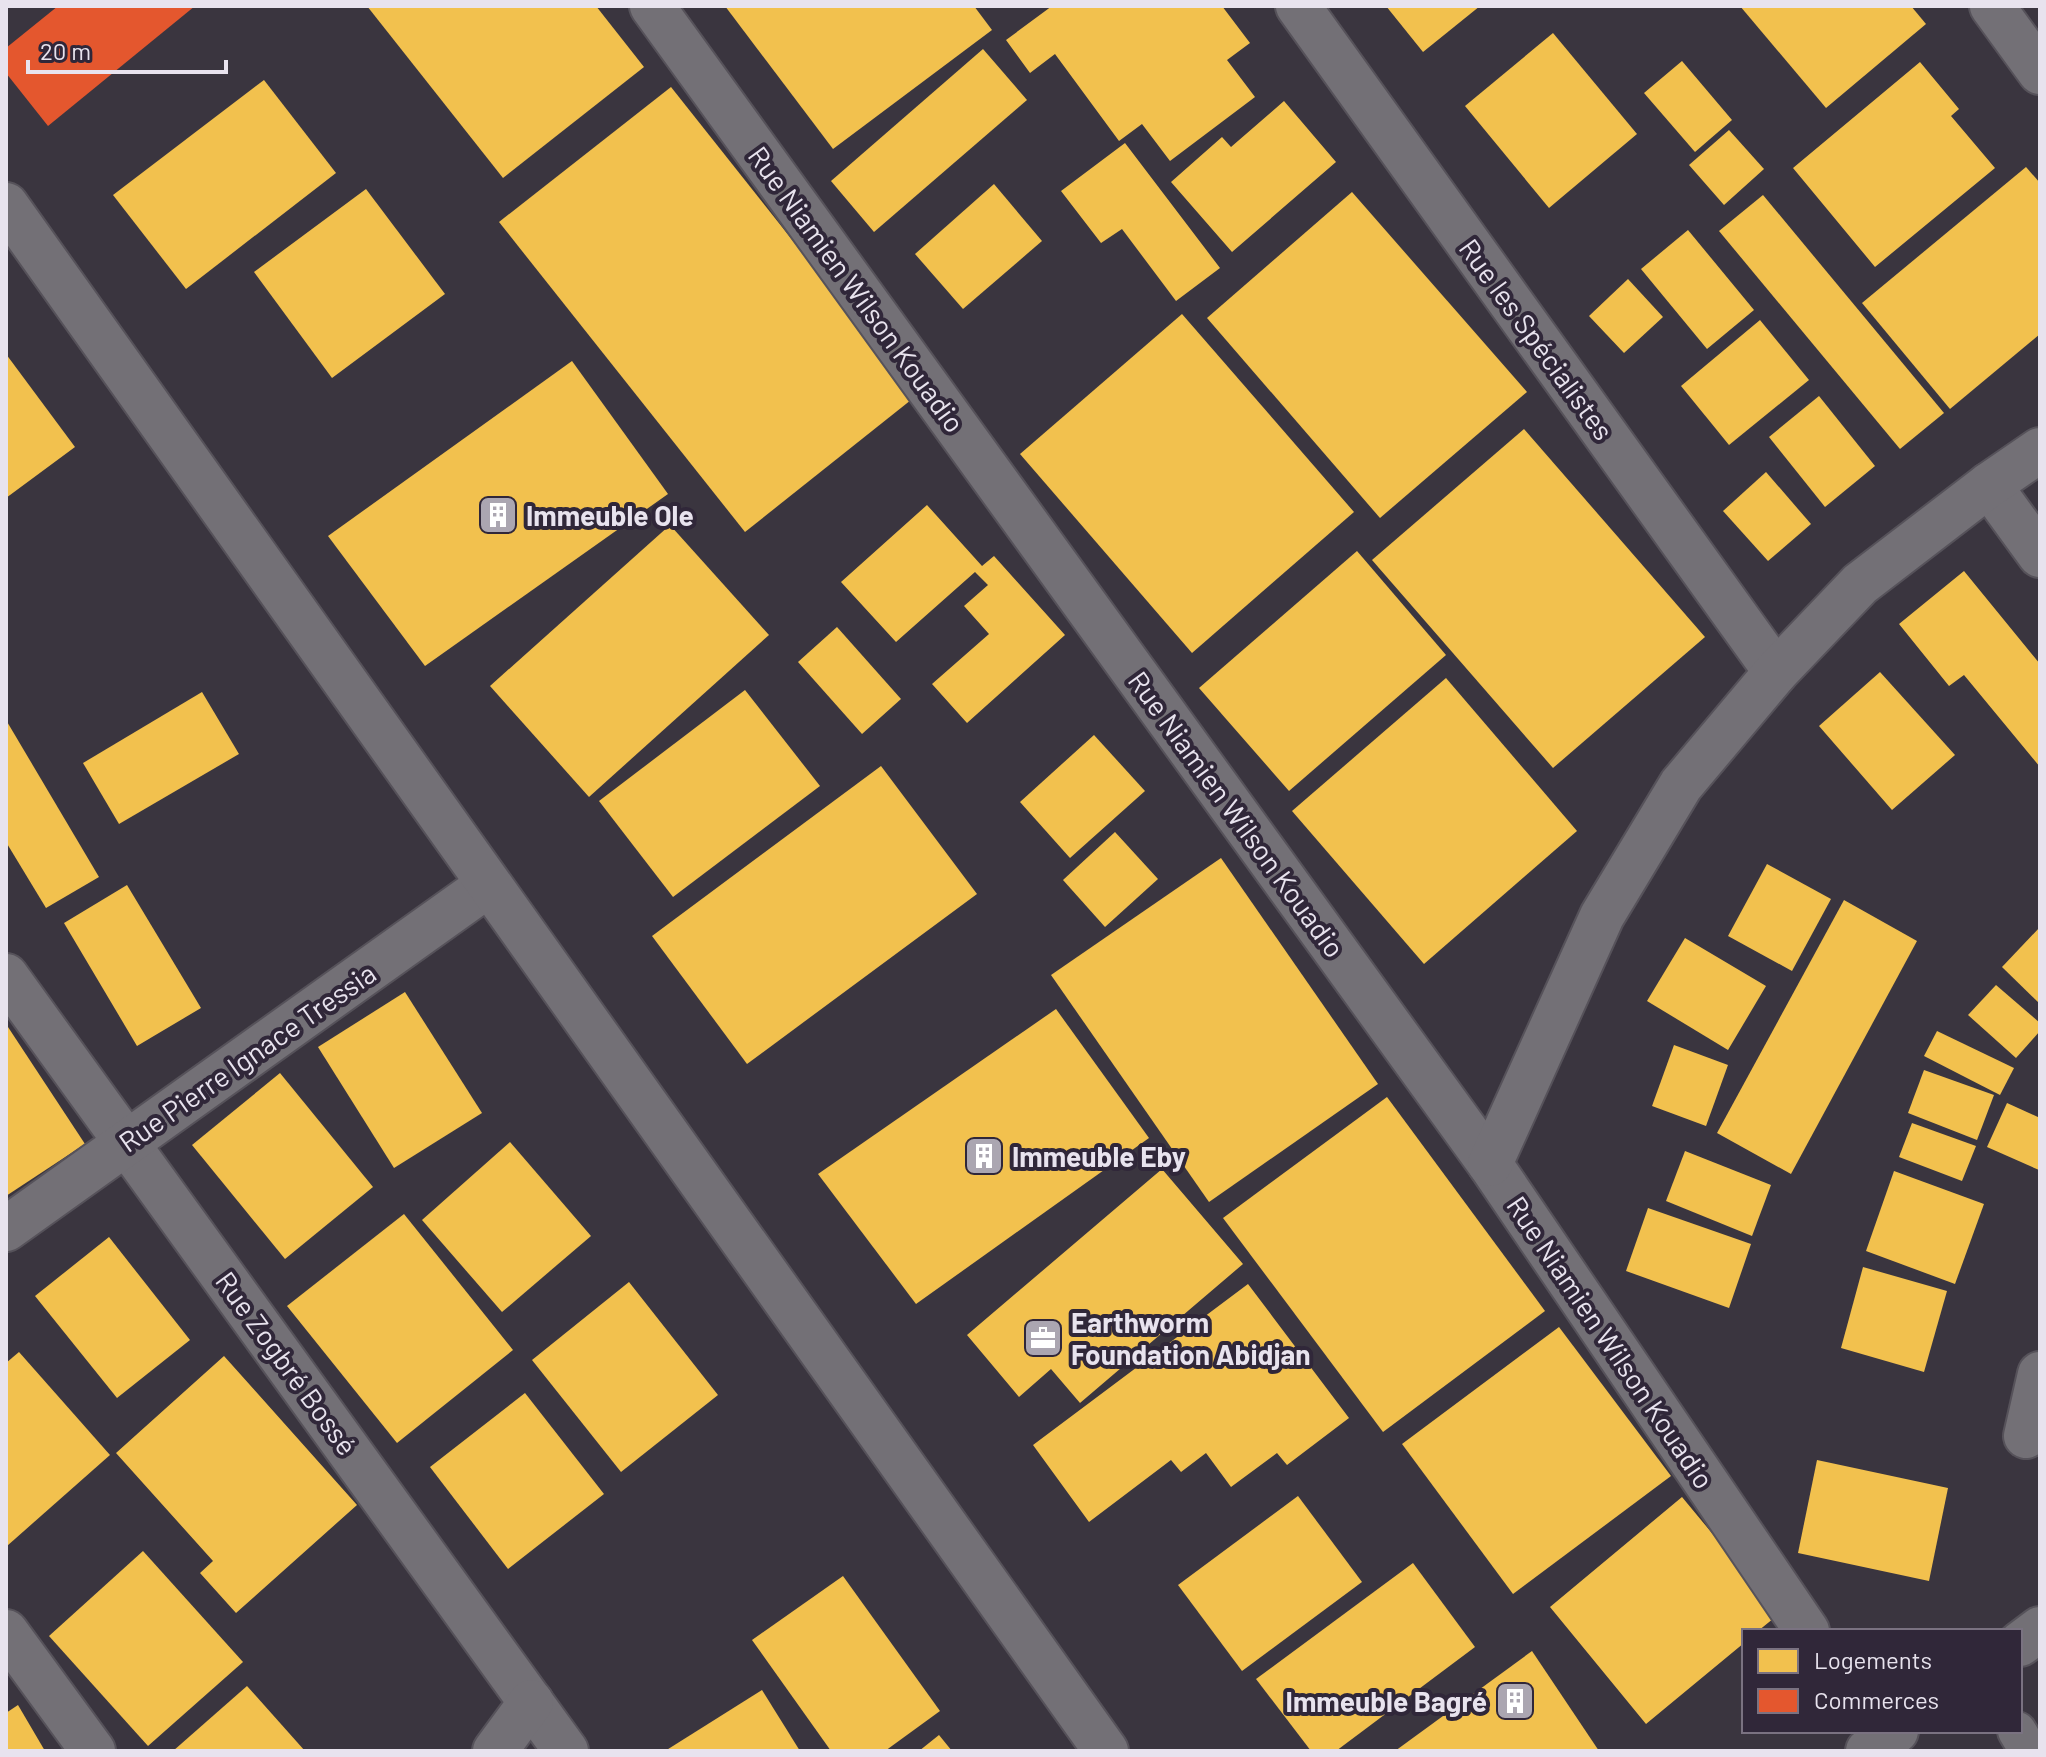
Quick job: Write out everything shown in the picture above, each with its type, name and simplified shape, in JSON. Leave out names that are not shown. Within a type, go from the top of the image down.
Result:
[{"type":"street","name":"Rue Niamien Wilson Kouadio","points":[[652,6],[1490,1164],[1806,1629]]},
{"type":"street","name":"Rue les Spécialistes","points":[[1298,6],[1776,672]]},
{"type":"street","points":[[1992,6],[2040,72]]},
{"type":"street","points":[[6,205],[1106,1751]]},
{"type":"street","points":[[1490,1164],[1602,916],[1681,785],[1776,672],[1860,584],[2040,450]]},
{"type":"street","points":[[1989,485],[2040,555]]},
{"type":"street","name":"Rue Pierre Ignace Tressia","points":[[6,1229],[488,885]]},
{"type":"street","name":"Rue Zogbré Bossé","points":[[6,976],[566,1751]]},
{"type":"street","points":[[2026,1436],[2040,1374]]},
{"type":"street","points":[[2022,1642],[2040,1629]]},
{"type":"street","points":[[6,1632],[93,1751]]},
{"type":"street","points":[[495,1751],[531,1702]]},
{"type":"lane","points":[[2018,1733],[2029,1751]]},
{"type":"building: Logements","points":[[367,6],[596,6],[644,67],[503,178]]},
{"type":"building: Logements","points":[[725,6],[974,6],[992,30],[833,149]]},
{"type":"building: Logements","points":[[1052,6],[1222,6],[1250,43],[1227,60],[1255,97],[1170,161],[1142,124],[1119,141],[1055,54],[1030,73],[1006,40]]},
{"type":"building: Logements","points":[[1386,6],[1480,6],[1423,52]]},
{"type":"building: Logements","points":[[1740,6],[1911,6],[1926,24],[1826,108]]},
{"type":"building: Logements","points":[[1553,33],[1637,134],[1549,208],[1465,106]]},
{"type":"building: Logements","points":[[983,49],[1027,100],[874,232],[831,181]]},
{"type":"building: Logements","points":[[1682,61],[1732,120],[1695,152],[1644,93]]},
{"type":"building: Logements","points":[[1920,62],[1959,109],[1951,116],[1995,168],[1875,267],[1793,168]]},
{"type":"building: Logements","points":[[264,80],[336,173],[186,289],[113,195]]},
{"type":"building: Logements","points":[[671,87],[916,396],[745,532],[499,222]]},
{"type":"building: Logements","points":[[1284,101],[1336,162],[1232,252],[1171,182],[1222,137],[1231,147]]},
{"type":"building: Logements","points":[[1729,130],[1764,169],[1724,205],[1689,165]]},
{"type":"building: Logements","points":[[1125,143],[1220,268],[1176,301],[1122,229],[1101,243],[1061,191]]},
{"type":"building: Logements","points":[[2026,167],[2040,183],[2040,334],[1950,409],[1862,303]]},
{"type":"building: Logements","points":[[994,184],[1042,241],[963,309],[915,254]]},
{"type":"building: Logements","points":[[366,189],[445,294],[332,378],[254,272]]},
{"type":"building: Logements","points":[[1352,192],[1527,392],[1380,518],[1207,318]]},
{"type":"building: Logements","points":[[1763,195],[1944,413],[1900,449],[1719,231]]},
{"type":"building: Logements","points":[[1688,230],[1754,310],[1707,349],[1641,269]]},
{"type":"building: Logements","points":[[1628,279],[1663,317],[1624,353],[1589,316]]},
{"type":"building: Logements","points":[[1182,314],[1354,512],[1192,653],[1020,454]]},
{"type":"building: Logements","points":[[1760,320],[1809,380],[1729,445],[1681,386]]},
{"type":"building: Logements","points":[[6,354],[75,447],[6,498]]},
{"type":"building: Logements","name":"Immeuble Ole","points":[[572,361],[668,494],[425,666],[328,536]]},
{"type":"building: Logements","points":[[1819,396],[1875,466],[1825,507],[1769,437]]},
{"type":"building: Logements","points":[[1524,429],[1705,637],[1553,768],[1372,560]]},
{"type":"building: Logements","points":[[1766,472],[1811,524],[1768,561],[1723,511]]},
{"type":"building: Logements","points":[[927,505],[982,566],[994,556],[1065,635],[967,723],[932,684],[989,634],[964,606],[988,585],[975,572],[896,642],[841,582]]},
{"type":"building: Logements","points":[[670,525],[769,635],[589,797],[490,686]]},
{"type":"building: Logements","points":[[1357,551],[1446,655],[1289,791],[1199,688]]},
{"type":"building: Logements","points":[[1964,571],[2040,664],[2040,767],[1964,675],[1949,686],[1899,624]]},
{"type":"building: Logements","points":[[837,627],[901,699],[862,734],[798,662]]},
{"type":"building: Logements","points":[[1880,672],[1955,755],[1892,810],[1819,726]]},
{"type":"building: Logements","points":[[1446,678],[1577,831],[1424,964],[1292,811]]},
{"type":"building: Logements","points":[[745,690],[820,786],[673,897],[599,801]]},
{"type":"building: Logements","points":[[202,692],[239,754],[119,824],[83,763]]},
{"type":"building: Logements","points":[[6,720],[99,877],[46,908],[6,842]]},
{"type":"building: Logements","points":[[1094,735],[1145,791],[1070,858],[1020,802]]},
{"type":"building: Logements","points":[[881,766],[977,894],[747,1064],[652,936]]},
{"type":"building: Logements","points":[[1115,832],[1158,879],[1105,927],[1063,880]]},
{"type":"building: Logements","points":[[1221,858],[1378,1084],[1209,1202],[1051,975]]},
{"type":"building: Logements","points":[[1767,864],[1831,899],[1792,971],[1728,936]]},
{"type":"building: Logements","points":[[127,885],[201,1008],[137,1046],[64,923]]},
{"type":"building: Logements","points":[[1844,900],[1917,941],[1791,1174],[1717,1133]]},
{"type":"building: Logements","points":[[2040,927],[2040,1004],[2002,967]]},
{"type":"building: Logements","points":[[1685,938],[1766,986],[1728,1050],[1647,1001]]},
{"type":"building: Logements","points":[[1996,985],[2040,1023],[2040,1031],[2016,1058],[1968,1015]]},
{"type":"building: Logements","points":[[405,992],[482,1113],[394,1168],[318,1047]]},
{"type":"building: Logements","name":"Immeuble Eby","points":[[1056,1009],[1149,1138],[916,1304],[818,1174]]},
{"type":"building: Logements","points":[[6,1024],[85,1144],[6,1196]]},
{"type":"building: Logements","points":[[1937,1031],[2014,1068],[2000,1095],[1924,1056]]},
{"type":"building: Logements","points":[[1674,1045],[1728,1065],[1706,1126],[1652,1106]]},
{"type":"building: Logements","points":[[1924,1070],[1994,1095],[1977,1140],[1908,1113]]},
{"type":"building: Logements","points":[[280,1073],[373,1187],[285,1259],[192,1145]]},
{"type":"building: Logements","points":[[1387,1097],[1545,1311],[1383,1432],[1223,1218]]},
{"type":"building: Logements","points":[[2007,1103],[2040,1118],[2039,1170],[1987,1147]]},
{"type":"building: Logements","points":[[1912,1123],[1976,1146],[1962,1181],[1899,1157]]},
{"type":"building: Logements","points":[[510,1142],[591,1236],[502,1312],[422,1220]]},
{"type":"building: Logements","points":[[1685,1151],[1771,1185],[1752,1236],[1666,1201]]},
{"type":"building: Logements","points":[[1162,1169],[1243,1264],[1080,1403],[1051,1369],[1019,1397],[967,1335]]},
{"type":"building: Logements","points":[[1894,1171],[1984,1204],[1955,1284],[1866,1251]]},
{"type":"building: Logements","points":[[1648,1208],[1751,1244],[1729,1308],[1626,1271]]},
{"type":"building: Logements","points":[[404,1214],[513,1350],[397,1443],[287,1306]]},
{"type":"building: Logements","points":[[109,1237],[190,1340],[117,1398],[35,1296]]},
{"type":"building: Logements","points":[[1863,1267],[1947,1291],[1924,1372],[1841,1348]]},
{"type":"building: Logements","points":[[629,1282],[718,1395],[621,1472],[532,1360]]},
{"type":"building: Logements","points":[[1248,1284],[1349,1418],[1287,1465],[1277,1453],[1231,1487],[1206,1453],[1181,1472],[1171,1460],[1089,1522],[1033,1445]]},
{"type":"building: Logements","points":[[1559,1327],[1671,1476],[1513,1594],[1402,1444]]},
{"type":"building: Logements","points":[[19,1352],[110,1455],[7,1546],[6,1363]]},
{"type":"building: Logements","points":[[224,1356],[357,1505],[236,1613],[200,1573],[213,1561],[116,1453]]},
{"type":"building: Logements","points":[[525,1393],[604,1494],[508,1569],[430,1467]]},
{"type":"building: Logements","points":[[1817,1460],[1948,1488],[1929,1581],[1798,1553]]},
{"type":"building: Logements","points":[[1298,1496],[1362,1582],[1242,1671],[1178,1585]]},
{"type":"building: Logements","points":[[1682,1497],[1779,1614],[1760,1629],[1742,1629],[1742,1645],[1646,1724],[1550,1607]]},
{"type":"building: Logements","points":[[143,1551],[243,1662],[148,1746],[49,1636]]},
{"type":"building: Logements","points":[[1413,1563],[1475,1647],[1336,1751],[1311,1751],[1256,1679]]},
{"type":"building: Logements","points":[[843,1576],[940,1711],[885,1751],[831,1751],[752,1640]]},
{"type":"building: Logements","name":"Immeuble Bagré","points":[[1532,1651],[1599,1751],[1395,1751]]},
{"type":"building: Logements","points":[[247,1686],[305,1751],[173,1751]]},
{"type":"building: Logements","points":[[762,1690],[800,1751],[665,1751]]},
{"type":"building: Logements","points":[[18,1705],[45,1751],[6,1751],[6,1713]]},
{"type":"building: Logements","points":[[939,1735],[952,1751],[919,1751]]},
{"type":"building: Commerces","points":[[58,6],[195,6],[48,126],[6,73],[6,48]]},
{"type":"place","name":"Immeuble Ole","points":[[498,515]]},
{"type":"place","name":"Immeuble Eby","points":[[984,1156]]},
{"type":"place","name":"Earthworm Foundation Abidjan","points":[[1043,1338]]},
{"type":"place","name":"Immeuble Bagré","points":[[1515,1701]]}]
